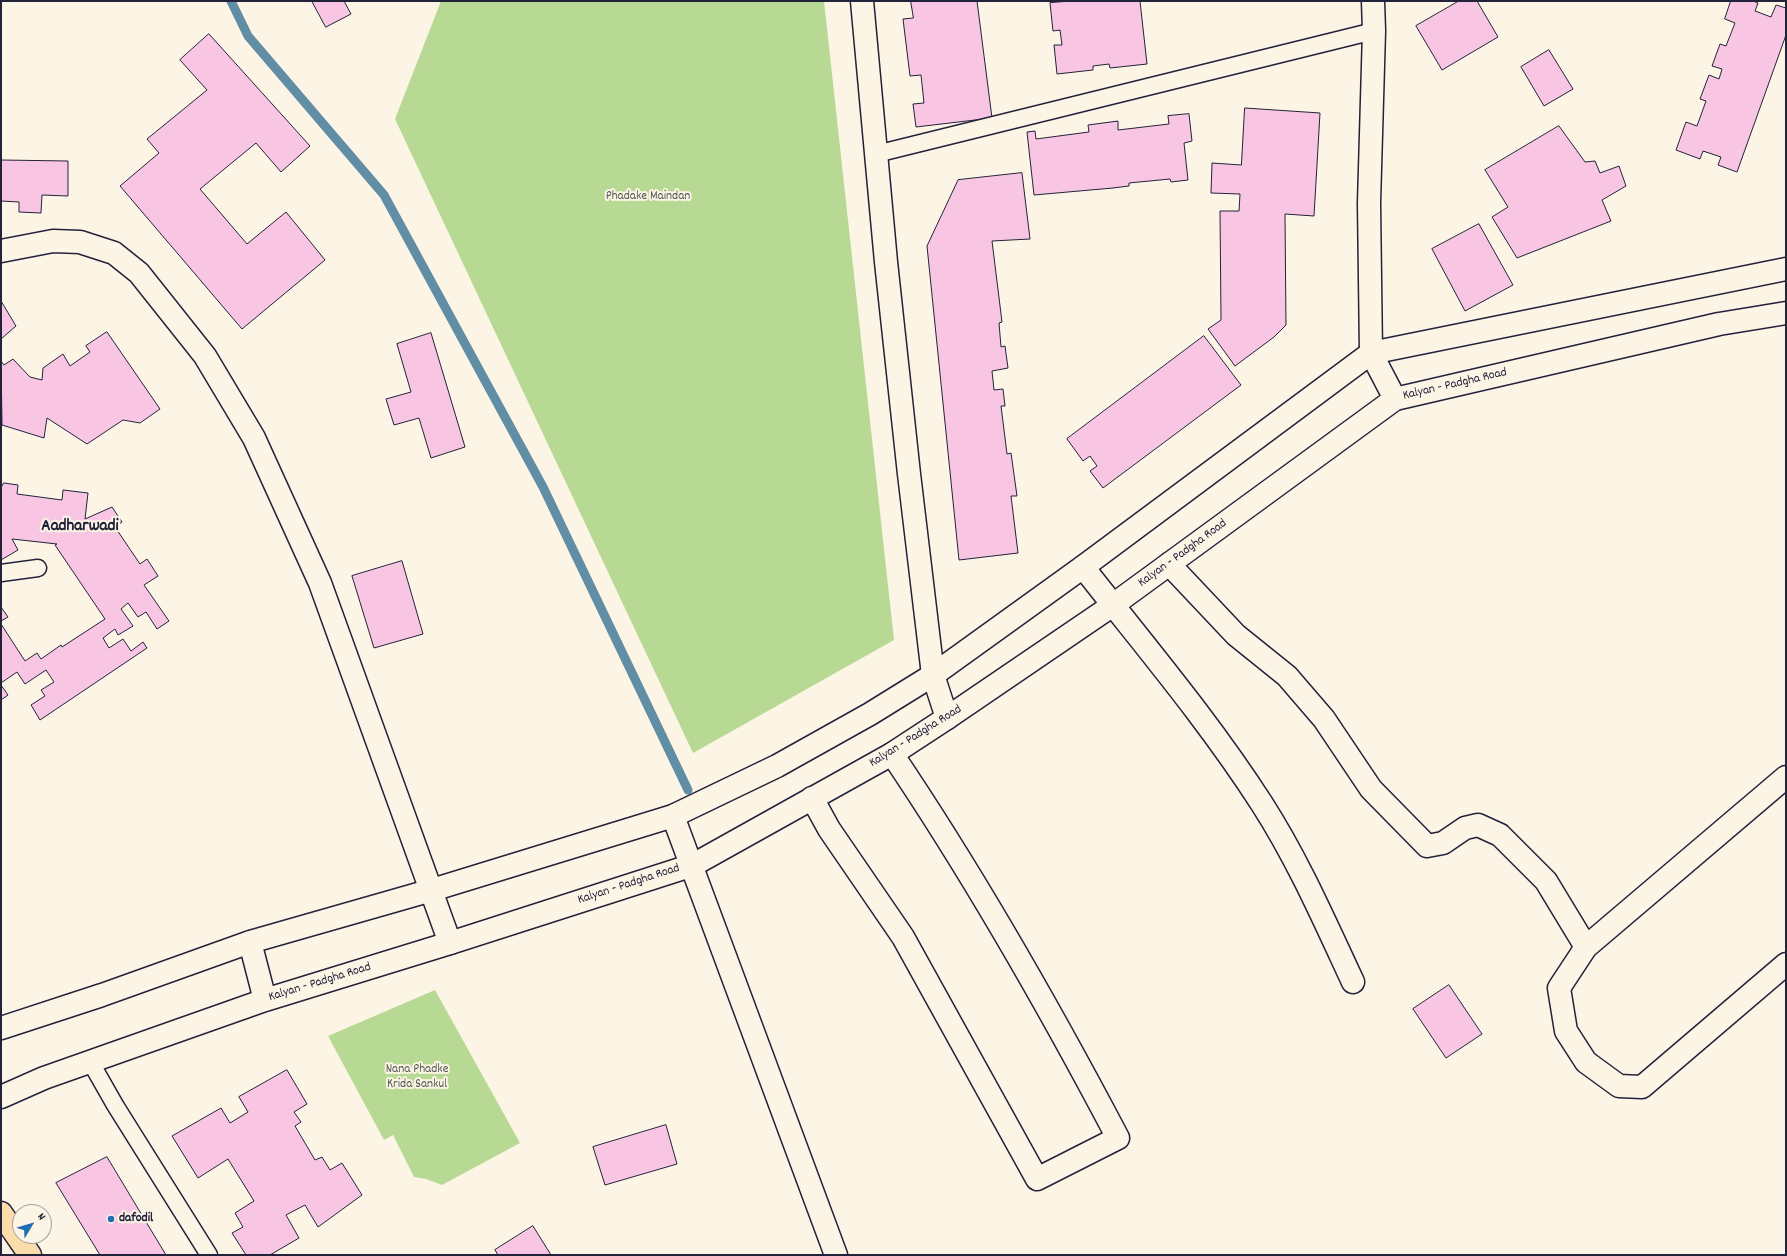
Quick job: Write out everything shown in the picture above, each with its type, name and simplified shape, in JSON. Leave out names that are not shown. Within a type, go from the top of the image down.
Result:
[{"type":"main road","points":[[1,1213],[30,1255]]},
{"type":"street","points":[[862,1],[907,458],[933,674],[947,718]]},
{"type":"street","points":[[1373,1],[1374,31],[1369,203],[1371,353],[1396,399]]},
{"type":"street","points":[[1,251],[54,241],[80,242],[114,253],[139,273],[205,356],[254,438],[320,583],[450,943]]},
{"type":"street","points":[[1,1028],[102,995],[250,942],[432,890],[673,816],[777,766],[870,714],[933,674],[1083,567],[1371,353],[1786,269]]},
{"type":"street","name":"Kalyan - Padgha Road","points":[[1,1098],[44,1078],[265,1000],[450,943],[693,865],[892,754],[947,718],[1113,605],[1396,399],[1719,324],[1786,313]]},
{"type":"street","points":[[1169,564],[1236,635],[1287,676],[1324,719],[1371,789],[1427,846],[1444,843],[1465,828],[1478,825],[1500,835],[1546,881],[1586,947]]},
{"type":"street","points":[[1083,567],[1211,728],[1263,805],[1312,895],[1353,982]]},
{"type":"street","points":[[812,798],[829,829],[903,937],[1037,1180],[1118,1138],[1070,1047],[990,909],[927,805],[892,754]]},
{"type":"street","points":[[1786,777],[1586,947],[1559,988],[1566,1031],[1586,1062],[1619,1086],[1642,1087],[1786,964]]},
{"type":"street","points":[[673,816],[693,865],[836,1255]]},
{"type":"street","points":[[250,942],[265,1000]]},
{"type":"lane","points":[[876,154],[1374,31]]},
{"type":"lane","points":[[1,573],[38,568]]},
{"type":"lane","points":[[90,1061],[115,1105],[208,1255]]},
{"type":"green space","name":"Phadake Maindan","points":[[441,1],[824,1],[894,640],[693,753],[395,119]]},
{"type":"green space","name":"Nana Phadke Krida Sankul","points":[[435,990],[520,1143],[442,1185],[426,1179],[414,1177],[393,1135],[384,1140],[328,1036]]},
{"type":"building","points":[[312,1],[344,1],[351,14],[326,27]]},
{"type":"building","points":[[911,1],[977,1],[992,118],[916,127],[913,104],[924,103],[921,75],[910,76],[903,19],[913,18]]},
{"type":"building","points":[[1071,1],[1140,1],[1147,64],[1110,68],[1109,64],[1093,66],[1093,70],[1057,74],[1054,45],[1062,45],[1060,30],[1053,31],[1050,3]]},
{"type":"building","points":[[1459,1],[1477,1],[1498,37],[1442,70],[1416,26]]},
{"type":"building","points":[[1731,1],[1753,1],[1758,3],[1755,11],[1771,17],[1776,5],[1786,8],[1786,35],[1737,172],[1718,165],[1721,157],[1703,151],[1700,159],[1676,150],[1686,122],[1697,126],[1706,101],[1700,99],[1709,75],[1719,79],[1722,69],[1712,66],[1720,44],[1726,46],[1735,23],[1725,19]]},
{"type":"building","points":[[209,34],[310,146],[281,172],[256,143],[200,189],[247,244],[286,212],[325,260],[242,329],[120,186],[159,153],[147,139],[207,90],[180,60]]},
{"type":"building","points":[[1549,50],[1573,89],[1544,106],[1521,67]]},
{"type":"building","points":[[1245,108],[1320,113],[1314,216],[1285,214],[1286,325],[1274,337],[1235,366],[1208,329],[1221,320],[1220,211],[1239,211],[1240,194],[1211,193],[1212,163],[1241,165]]},
{"type":"building","points":[[1189,114],[1192,141],[1184,143],[1188,180],[1171,182],[1170,179],[1129,183],[1129,186],[1113,188],[1034,195],[1027,132],[1035,131],[1036,139],[1089,132],[1088,125],[1118,121],[1118,130],[1169,124],[1168,116]]},
{"type":"building","points":[[1559,126],[1585,162],[1595,161],[1600,173],[1619,166],[1626,186],[1602,200],[1611,221],[1517,258],[1492,217],[1508,207],[1485,170]]},
{"type":"building","points":[[1,160],[68,161],[68,196],[42,195],[41,213],[19,212],[19,202],[1,201]]},
{"type":"building","points":[[1022,173],[1030,239],[992,241],[1002,322],[999,323],[1001,347],[1005,346],[1008,368],[992,371],[994,390],[1003,389],[1005,406],[1001,406],[1007,454],[1011,453],[1017,496],[1011,496],[1018,553],[959,560],[927,246],[958,180]]},
{"type":"building","points":[[1479,224],[1513,285],[1465,311],[1432,249]]},
{"type":"building","points":[[1,301],[16,326],[1,339]]},
{"type":"building","points":[[107,332],[160,409],[140,423],[123,420],[87,444],[47,418],[44,438],[2,425],[1,361],[4,365],[13,359],[30,377],[42,380],[43,368],[63,354],[70,366],[90,352],[86,346]]},
{"type":"building","points":[[431,333],[465,447],[431,458],[419,418],[394,425],[386,399],[411,392],[397,344]]},
{"type":"building","points":[[1204,336],[1241,385],[1103,488],[1090,471],[1097,466],[1090,456],[1083,461],[1067,439]]},
{"type":"building","points":[[4,483],[18,485],[17,494],[62,500],[63,490],[88,493],[85,519],[112,507],[122,522],[115,527],[140,564],[147,559],[158,576],[144,585],[169,621],[157,629],[146,612],[138,617],[128,603],[121,609],[133,626],[118,635],[115,629],[103,638],[109,648],[123,639],[131,651],[143,642],[147,648],[40,720],[31,705],[45,696],[41,690],[54,682],[46,670],[25,684],[17,672],[1,683],[1,624],[25,661],[37,653],[41,659],[61,645],[62,647],[105,619],[55,545],[57,544],[12,539],[18,550],[1,560],[1,488]]},
{"type":"building","points":[[402,561],[423,634],[374,648],[352,576]]},
{"type":"building","points":[[1,607],[8,617],[1,621]]},
{"type":"building","points":[[1,685],[8,695],[1,700]]},
{"type":"building","points":[[1449,985],[1482,1034],[1446,1058],[1413,1009]]},
{"type":"building","points":[[287,1070],[307,1104],[294,1112],[301,1122],[295,1126],[315,1160],[322,1157],[330,1170],[342,1163],[362,1195],[318,1227],[305,1205],[286,1215],[299,1238],[270,1255],[246,1255],[232,1233],[243,1227],[235,1213],[254,1201],[228,1159],[198,1178],[172,1136],[221,1108],[230,1123],[248,1112],[239,1097]]},
{"type":"building","points":[[666,1125],[677,1164],[605,1185],[593,1147]]},
{"type":"building","name":"dafodil","points":[[107,1157],[166,1255],[100,1255],[56,1183]]},
{"type":"building","points":[[533,1226],[551,1255],[498,1255],[495,1250]]},
{"type":"waterway","points":[[231,1],[248,36],[384,195],[543,487],[688,790]]},
{"type":"place","name":"dafodil","points":[[111,1219]]},
{"type":"district","name":"Aadharwadi","points":[[80,528]]}]
